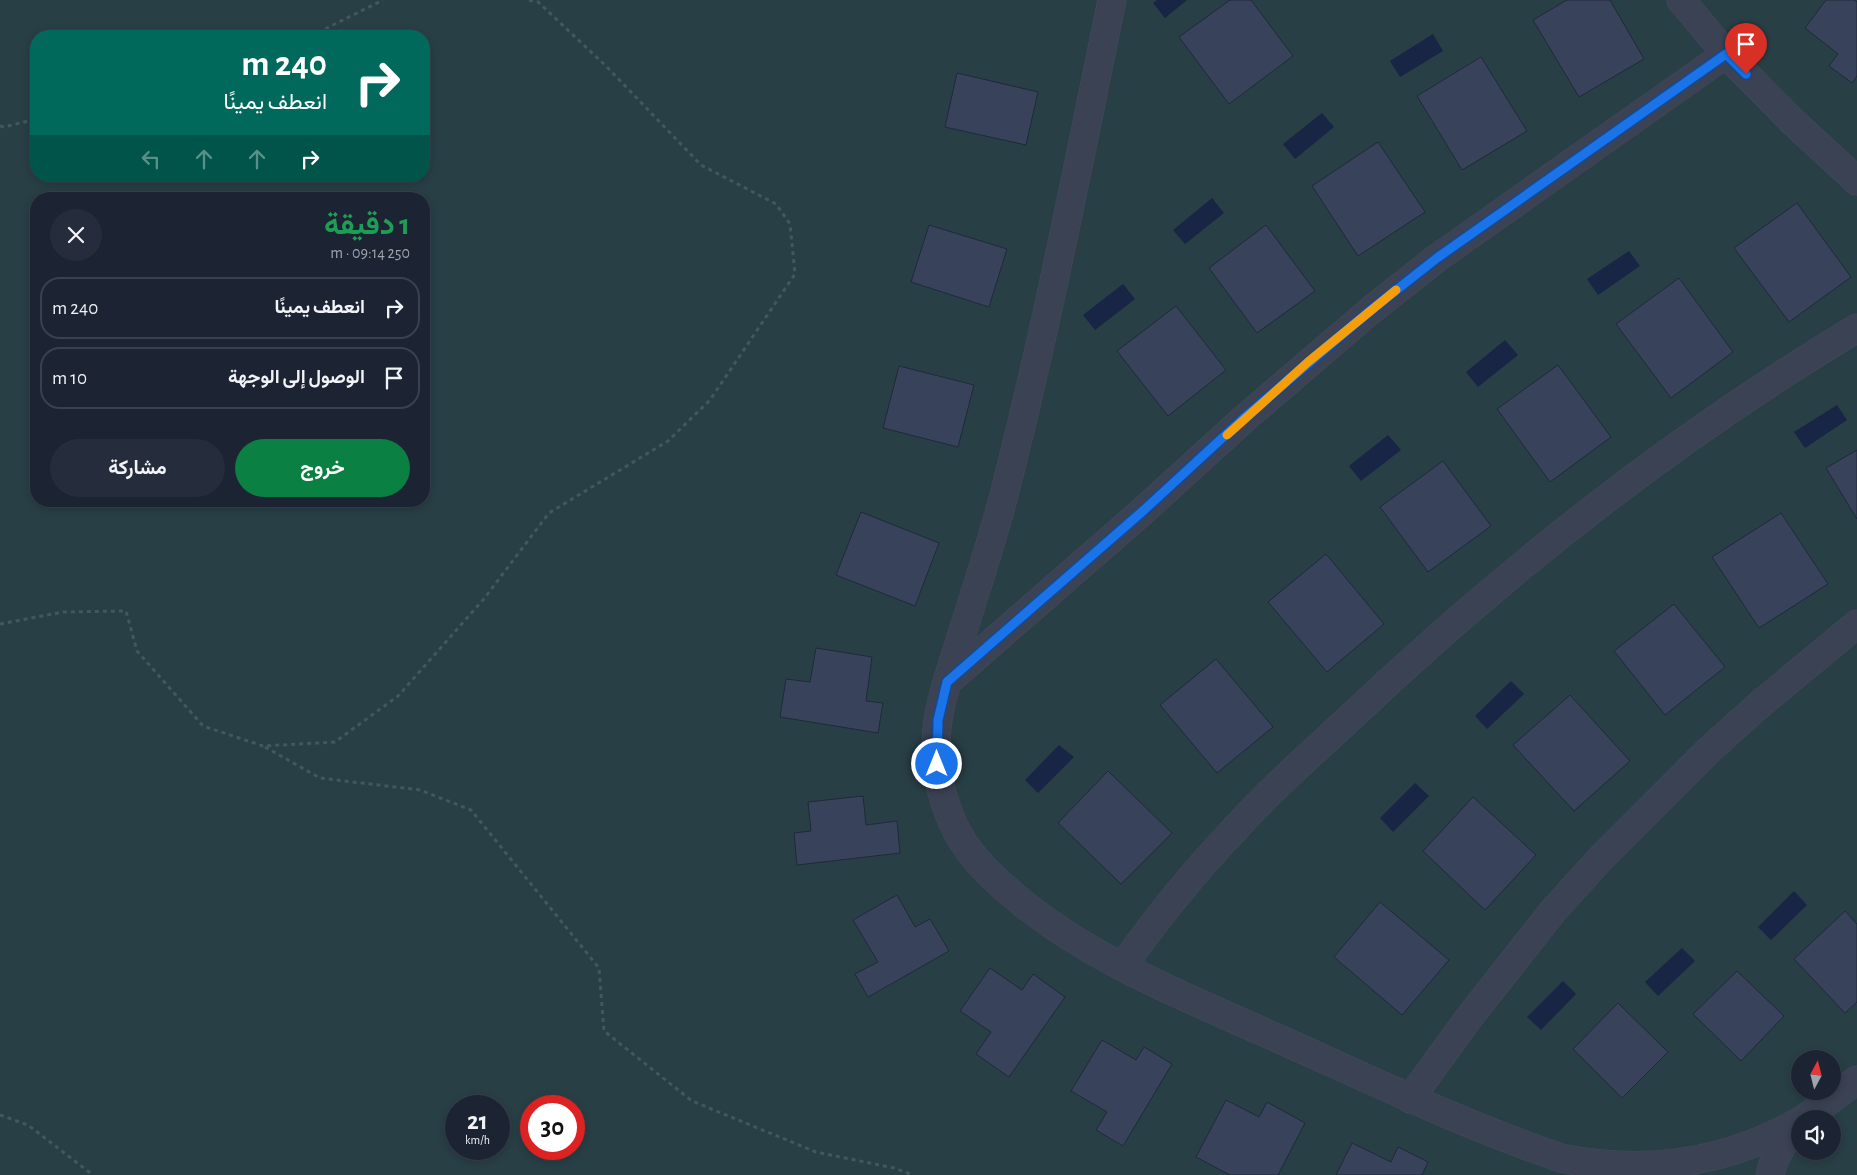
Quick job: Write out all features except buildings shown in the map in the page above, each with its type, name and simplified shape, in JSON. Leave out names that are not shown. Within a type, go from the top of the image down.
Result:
[{"type":"street","points":[[1112,0],[1057,273],[1003,498],[947,682],[938,720],[936,752],[938,775],[950,819],[962,842],[979,864],[1026,906],[1056,928],[1122,967],[1410,1099],[1561,1158],[1602,1165],[1663,1171],[1738,1151],[1791,1127]]},
{"type":"street","points":[[1681,0],[1726,54],[1792,121],[1857,181]]},
{"type":"street","points":[[947,682],[1144,510],[1280,387],[1371,310],[1437,258],[1726,54]]},
{"type":"street","points":[[1122,967],[1168,904],[1235,828],[1431,642],[1561,535],[1653,465],[1738,403],[1857,328]]},
{"type":"street","points":[[1410,1099],[1468,1019],[1553,911],[1601,858],[1709,750],[1758,706],[1857,624]]},
{"type":"street","points":[[1816,1110],[1857,1080]]},
{"type":"street","points":[[1770,1175],[1774,1160],[1784,1141],[1791,1133]]},
{"type":"path","points":[[323,30],[383,0]]},
{"type":"path","points":[[263,746],[335,742],[398,696],[483,600],[549,513],[668,441],[710,400],[795,274],[790,224],[776,204],[701,165],[599,60],[538,2],[528,0]]},
{"type":"path","points":[[0,126],[4,127],[30,121]]},
{"type":"path","points":[[0,624],[63,612],[126,611],[137,651],[203,726],[263,746],[320,778],[420,790],[471,810],[599,968],[604,1031],[692,1101],[816,1152],[894,1168],[913,1175]]},
{"type":"path","points":[[0,1115],[28,1125],[93,1175]]},
{"type":"green space","points":[[0,0],[1857,0],[1857,1175],[0,1175]]},
{"type":"water","points":[[1157,0],[1187,0],[1165,18],[1153,3]]},
{"type":"water","points":[[1433,34],[1443,51],[1400,77],[1390,61]]},
{"type":"water","points":[[1322,113],[1334,127],[1295,159],[1283,144]]},
{"type":"water","points":[[1212,198],[1224,213],[1185,244],[1173,230]]},
{"type":"water","points":[[1629,251],[1640,266],[1598,295],[1587,279]]},
{"type":"water","points":[[1123,284],[1135,299],[1095,330],[1083,315]]},
{"type":"water","points":[[1505,340],[1518,355],[1478,387],[1466,372]]},
{"type":"water","points":[[1837,405],[1847,420],[1805,448],[1794,432]]},
{"type":"water","points":[[1388,435],[1401,450],[1361,481],[1349,466]]},
{"type":"water","points":[[1511,681],[1524,694],[1487,729],[1475,716]]},
{"type":"water","points":[[1059,745],[1074,757],[1038,793],[1025,780]]},
{"type":"water","points":[[1415,783],[1429,796],[1393,832],[1380,818]]},
{"type":"water","points":[[1794,891],[1807,905],[1771,940],[1758,927]]},
{"type":"water","points":[[1682,948],[1695,961],[1658,996],[1645,982]]},
{"type":"water","points":[[1563,981],[1576,994],[1541,1030],[1527,1017]]},
{"type":"slow traffic","points":[[1227,435],[1308,362],[1396,290]]},
{"type":"route","points":[[937,764],[938,720],[947,682],[1144,510],[1308,362],[1437,258],[1643,115],[1726,54],[1746,74]]}]
